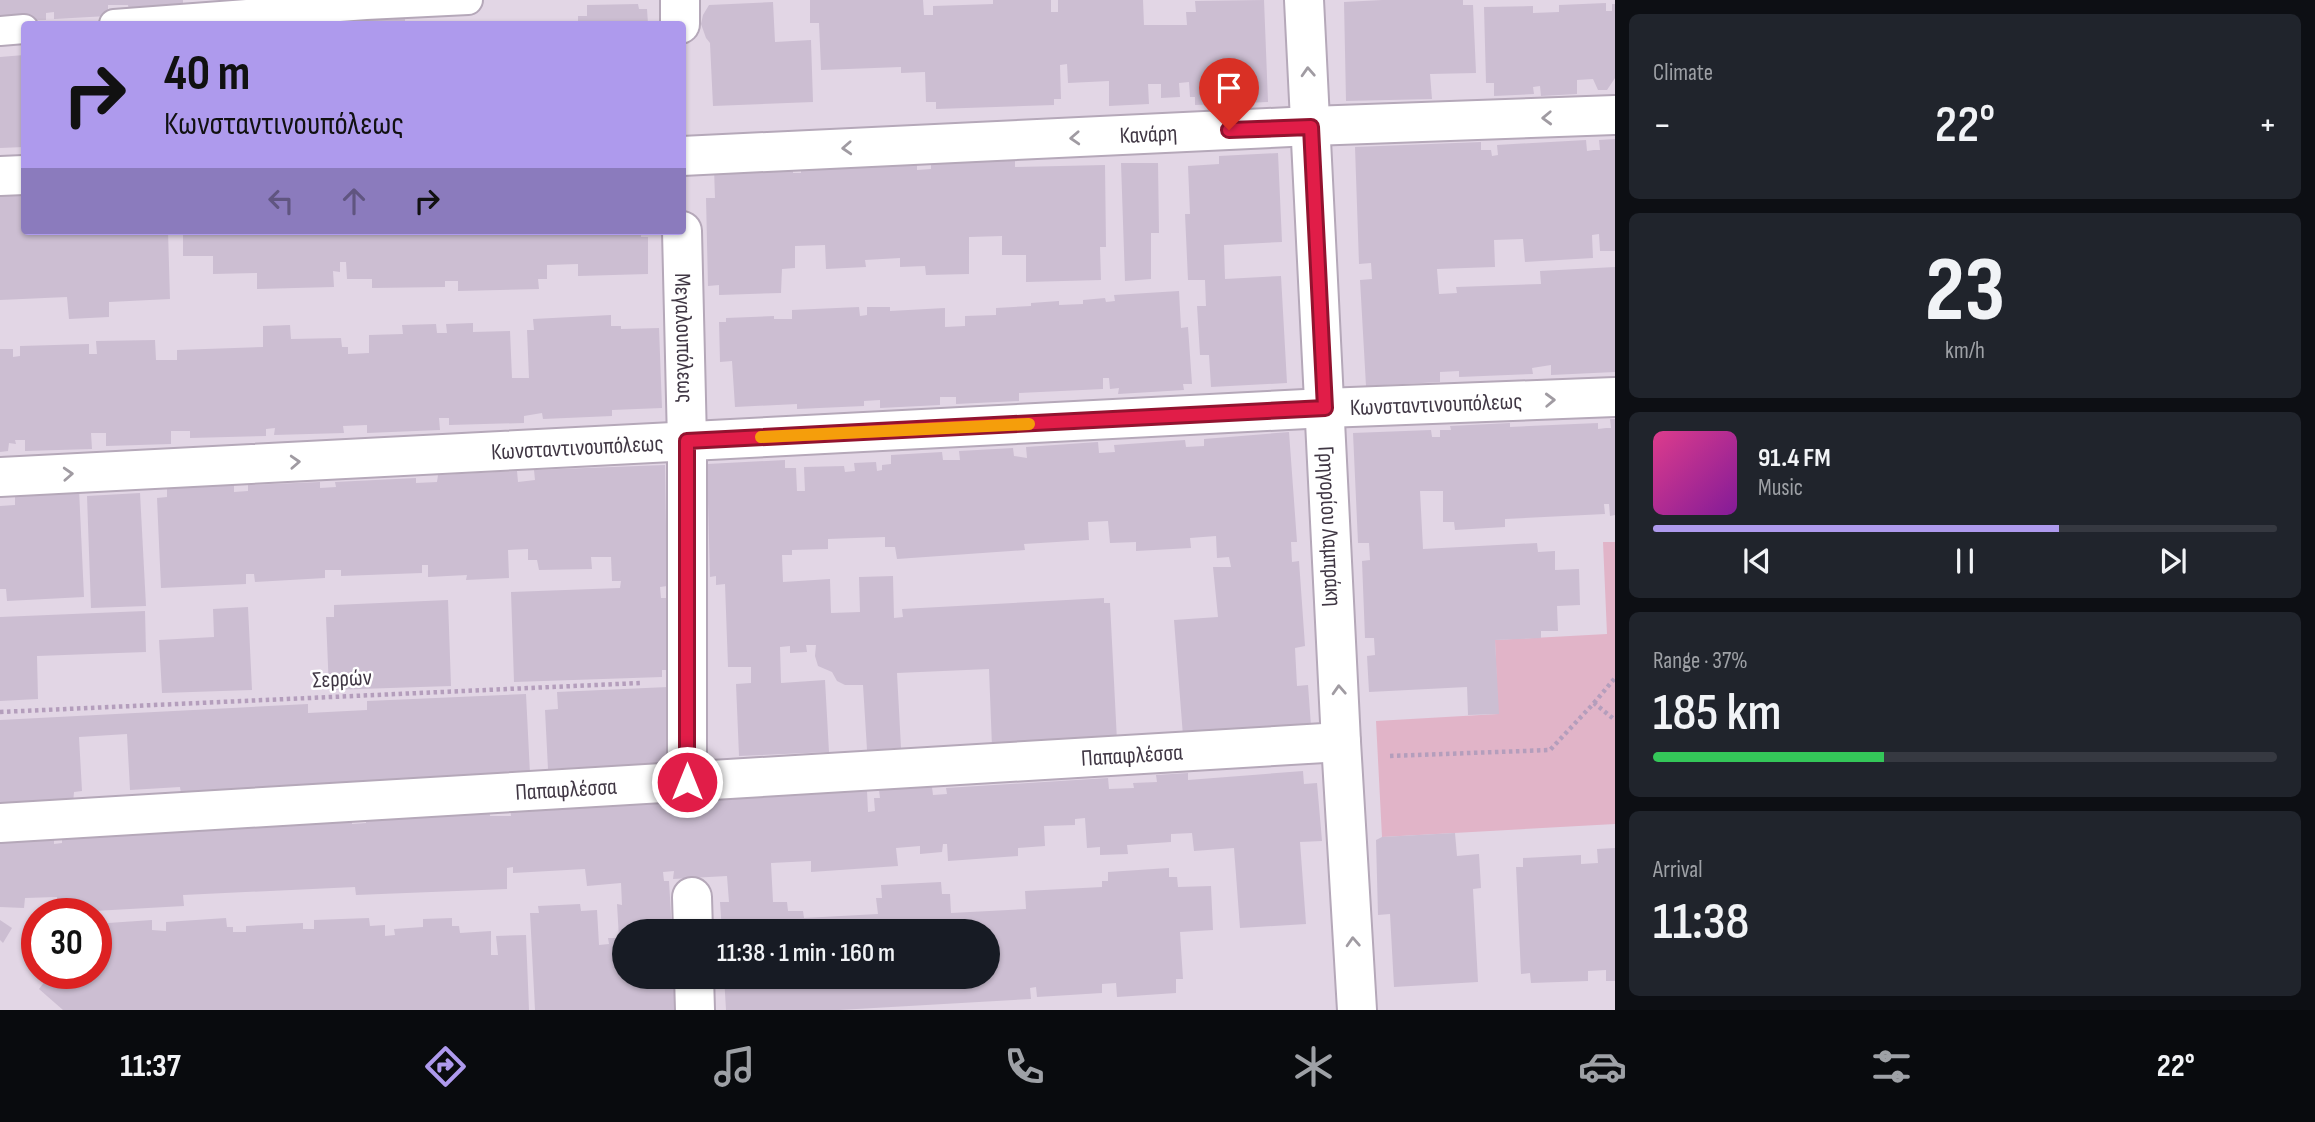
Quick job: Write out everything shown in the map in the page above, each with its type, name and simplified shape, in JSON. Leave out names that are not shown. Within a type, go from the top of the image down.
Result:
[{"type":"street","points":[[680,0],[680,21]]},
{"type":"street","name":"Γρηγορίου Λαμπράκη","points":[[1304,0],[1357,1010]]},
{"type":"street","name":"Κανάρη","points":[[686,156],[1615,115]]},
{"type":"street","points":[[0,176],[21,176]]},
{"type":"street","name":"Μεγαλουπόλεως","points":[[682,235],[687,441],[687,782]]},
{"type":"street","name":"Κωνσταντινουπόλεως","points":[[0,477],[1325,408],[1615,397]]},
{"type":"street","name":"Παπαφλέσσα","points":[[0,823],[687,782],[1342,750]]},
{"type":"street","points":[[694,989],[695,1010]]},
{"type":"lane","points":[[181,21],[366,5],[468,0]]},
{"type":"lane","points":[[0,31],[21,29]]},
{"type":"path","points":[[1342,750],[1550,750],[1615,678]]},
{"type":"path","name":"Σερρών","points":[[0,712],[686,681]]},
{"type":"path","points":[[1594,703],[1615,720]]},
{"type":"shaded area","points":[[0,0],[1615,0],[1615,1010],[0,1010]]},
{"type":"shaded area","points":[[1603,542],[1615,542],[1615,824],[1382,837],[1376,721],[1498,714],[1495,640],[1607,634]]},
{"type":"building","points":[[0,0],[183,0],[183,10],[129,11],[128,5],[108,5],[108,16],[54,19],[54,12],[46,13],[46,20],[0,21]]},
{"type":"building","points":[[810,0],[923,0],[924,15],[933,15],[933,6],[993,4],[993,0],[1051,0],[1051,12],[1058,12],[1058,0],[1143,0],[1144,25],[1187,25],[1186,12],[1196,12],[1195,1],[1264,0],[1268,102],[1195,105],[1195,97],[1190,97],[1189,82],[1179,83],[1180,97],[1161,98],[1161,84],[1148,84],[1149,104],[1109,106],[1109,81],[1068,83],[1067,64],[1060,65],[1061,99],[1054,99],[1054,105],[936,109],[936,102],[926,102],[925,72],[901,73],[901,67],[821,70],[819,23],[810,23]]},
{"type":"building","points":[[1463,0],[1463,5],[1473,5],[1476,73],[1430,74],[1432,99],[1346,101],[1344,2]]},
{"type":"building","points":[[773,2],[775,42],[811,40],[813,102],[713,106],[710,43],[701,24],[703,15],[709,5]]},
{"type":"building","points":[[1606,3],[1606,11],[1612,11],[1612,4],[1615,4],[1615,78],[1607,90],[1598,90],[1593,79],[1577,80],[1577,94],[1541,96],[1540,86],[1533,87],[1534,94],[1494,96],[1494,83],[1486,83],[1484,7],[1533,6],[1533,13],[1559,12],[1559,5]]},
{"type":"building","points":[[638,4],[639,9],[647,9],[648,21],[578,21],[578,16],[587,16],[587,5]]},
{"type":"building","points":[[387,9],[388,20],[405,18],[405,21],[360,21],[360,11]]},
{"type":"building","points":[[21,55],[21,147],[0,148],[0,57]]},
{"type":"building","points":[[1615,139],[1615,251],[1600,251],[1599,234],[1592,235],[1593,258],[1525,262],[1523,239],[1494,240],[1495,267],[1437,269],[1439,294],[1457,293],[1456,287],[1541,284],[1540,271],[1615,267],[1615,372],[1551,375],[1551,365],[1532,368],[1533,374],[1459,377],[1459,371],[1440,372],[1440,382],[1366,386],[1360,280],[1372,279],[1371,263],[1359,264],[1355,147],[1481,142],[1481,150],[1491,150],[1492,156],[1498,155],[1497,145],[1586,140],[1587,151],[1600,150],[1599,140]]},
{"type":"building","points":[[1278,153],[1282,242],[1224,245],[1225,279],[1281,276],[1287,383],[1211,387],[1209,355],[1200,355],[1197,306],[1206,306],[1205,280],[1188,280],[1185,214],[1190,214],[1188,166],[1219,164],[1219,156]]},
{"type":"building","points":[[1015,158],[1015,167],[1105,165],[1106,247],[1100,247],[1101,280],[1026,282],[1026,255],[1002,255],[1002,236],[969,237],[969,274],[926,275],[925,266],[900,267],[900,258],[865,260],[866,267],[826,269],[825,245],[795,246],[795,268],[782,269],[781,293],[719,295],[719,285],[708,286],[706,198],[715,198],[714,168],[793,167],[793,173],[801,173],[801,164],[917,162],[917,170],[931,169],[931,160]]},
{"type":"building","points":[[1121,163],[1158,163],[1159,233],[1151,233],[1151,279],[1125,281]]},
{"type":"building","points":[[21,192],[21,235],[168,235],[170,299],[109,302],[109,317],[69,319],[67,297],[0,300],[0,193]]},
{"type":"building","points":[[183,235],[648,237],[648,274],[578,276],[578,264],[547,265],[547,279],[538,279],[539,289],[458,291],[458,281],[445,281],[445,287],[372,288],[372,279],[347,279],[346,262],[340,262],[340,272],[333,271],[334,287],[257,289],[257,273],[213,274],[213,256],[183,256]]},
{"type":"building","points":[[1179,291],[1181,328],[1188,327],[1192,384],[1183,384],[1184,390],[1118,394],[1119,388],[1110,389],[1109,378],[1103,378],[1103,389],[1019,393],[1019,401],[956,404],[956,397],[940,397],[940,405],[880,408],[880,400],[864,401],[864,406],[797,409],[797,404],[735,407],[732,361],[720,362],[719,322],[726,322],[726,318],[774,316],[774,319],[792,319],[792,310],[859,307],[860,316],[867,315],[867,307],[890,307],[890,311],[945,308],[945,327],[965,326],[965,316],[996,315],[996,308],[1059,301],[1059,305],[1083,304],[1083,300],[1105,298],[1106,302],[1115,301],[1114,295]]},
{"type":"building","points":[[611,315],[611,326],[621,326],[621,329],[659,328],[662,408],[612,410],[612,416],[543,419],[542,413],[524,416],[524,423],[449,425],[449,418],[439,418],[440,430],[367,433],[367,425],[343,426],[344,433],[274,435],[275,428],[266,429],[266,436],[190,438],[190,431],[171,431],[171,444],[106,446],[106,433],[91,433],[92,449],[25,451],[25,440],[15,440],[16,444],[9,443],[8,451],[0,452],[0,349],[13,349],[13,357],[20,356],[20,346],[89,344],[89,354],[97,354],[96,341],[155,340],[156,360],[177,360],[177,350],[263,347],[263,326],[290,325],[291,339],[341,338],[342,347],[348,347],[348,354],[369,353],[369,335],[403,334],[402,325],[436,324],[437,333],[447,333],[446,324],[473,323],[473,332],[510,331],[512,378],[529,378],[527,330],[534,330],[533,319]]},
{"type":"building","points":[[1610,419],[1615,419],[1615,515],[1610,516],[1609,504],[1604,504],[1605,514],[1505,519],[1505,527],[1455,530],[1454,522],[1443,522],[1443,491],[1420,491],[1423,549],[1537,543],[1538,552],[1555,551],[1555,570],[1579,569],[1580,605],[1557,606],[1558,631],[1541,631],[1541,638],[1495,640],[1499,714],[1468,715],[1467,687],[1369,692],[1367,656],[1375,655],[1374,638],[1365,638],[1362,561],[1370,560],[1369,543],[1358,543],[1353,433],[1431,430],[1432,437],[1440,437],[1440,430],[1451,430],[1450,426],[1510,423],[1510,427],[1598,423],[1598,429],[1611,428]]},
{"type":"building","points":[[1289,432],[1297,542],[1291,542],[1292,562],[1299,561],[1305,646],[1295,648],[1297,686],[1308,685],[1311,726],[1183,736],[1174,620],[1218,617],[1213,567],[1231,567],[1229,557],[1217,558],[1216,536],[1190,538],[1191,548],[1136,551],[1136,542],[1110,543],[1108,521],[1088,522],[1089,540],[1024,544],[1025,550],[897,559],[895,547],[885,547],[885,537],[828,539],[828,549],[792,550],[792,555],[782,555],[783,582],[830,579],[831,613],[860,612],[859,577],[893,576],[894,618],[903,617],[902,609],[1104,598],[1104,603],[1110,603],[1117,741],[992,747],[989,669],[897,673],[901,748],[867,750],[863,685],[845,685],[837,681],[832,672],[818,666],[816,645],[806,645],[807,652],[790,653],[790,646],[780,647],[781,683],[825,680],[829,752],[739,756],[736,684],[751,683],[751,667],[728,667],[725,584],[716,585],[716,576],[710,577],[707,464],[785,460],[785,468],[796,468],[797,491],[805,491],[804,467],[844,466],[845,472],[855,471],[854,463],[876,462],[877,471],[882,470],[882,465],[891,464],[891,455],[942,452],[943,460],[960,460],[959,451],[1013,448],[1014,456],[1027,458],[1026,447],[1098,442],[1099,453],[1115,452],[1114,445],[1185,440],[1186,447],[1204,446],[1204,439]]},
{"type":"building","points":[[665,465],[667,586],[660,587],[661,598],[668,598],[670,670],[662,670],[662,677],[514,682],[511,592],[620,588],[621,581],[612,581],[611,557],[591,557],[592,569],[539,570],[537,560],[528,560],[528,549],[508,550],[509,578],[466,580],[467,575],[428,577],[428,565],[422,565],[422,573],[341,576],[341,570],[325,570],[325,578],[255,582],[254,574],[246,574],[246,584],[161,588],[157,498],[167,497],[167,487],[234,484],[234,492],[248,491],[248,485],[320,482],[320,488],[336,487],[335,482],[416,478],[416,483],[437,482],[438,475],[517,471],[518,482],[535,480],[534,470]]},
{"type":"building","points":[[79,489],[84,597],[7,601],[6,589],[0,589],[0,506],[15,505],[15,493]]},
{"type":"building","points":[[140,493],[146,606],[91,608],[87,496]]},
{"type":"building","points":[[448,600],[451,686],[329,690],[326,617],[334,617],[334,605]]},
{"type":"building","points":[[248,607],[252,690],[162,693],[159,640],[214,637],[213,609]]},
{"type":"building","points":[[145,611],[146,652],[37,656],[38,699],[0,701],[0,617]]},
{"type":"building","points":[[668,687],[673,763],[548,769],[545,710],[558,709],[557,692]]},
{"type":"building","points":[[526,694],[530,774],[271,786],[272,790],[181,794],[180,787],[130,790],[127,734],[79,737],[82,791],[74,792],[73,804],[0,805],[0,720],[308,704],[308,713],[367,710],[367,701]]},
{"type":"building","points":[[1303,771],[1304,784],[1317,783],[1322,841],[1300,842],[1306,924],[1240,928],[1234,848],[1194,851],[1192,833],[1171,834],[1171,842],[1127,845],[1128,854],[1100,855],[1100,847],[1087,848],[1085,818],[1075,819],[1075,825],[1044,826],[1045,846],[1018,848],[1018,856],[948,861],[947,844],[943,844],[942,852],[920,854],[920,846],[896,848],[898,866],[811,872],[811,861],[771,863],[773,902],[787,902],[788,911],[803,911],[804,918],[878,914],[876,898],[882,898],[881,885],[941,882],[942,894],[950,894],[951,913],[1026,909],[1025,891],[1102,887],[1102,881],[1108,881],[1108,872],[1169,868],[1169,877],[1177,877],[1178,887],[1211,886],[1213,930],[1180,932],[1183,979],[1176,979],[1176,993],[1117,997],[1116,983],[1102,984],[1102,993],[1037,997],[1036,987],[1030,988],[1031,999],[839,1010],[726,1010],[725,989],[1000,989],[1000,919],[721,919],[720,902],[729,902],[727,876],[673,879],[674,871],[663,872],[664,881],[669,881],[671,919],[618,919],[617,904],[622,905],[621,883],[587,886],[585,869],[513,873],[513,867],[507,868],[507,889],[356,895],[355,887],[183,895],[184,906],[112,910],[112,898],[21,898],[21,908],[0,907],[0,838],[54,835],[54,844],[62,843],[62,836],[352,819],[352,824],[366,823],[366,813],[489,807],[490,816],[511,816],[510,807],[664,798],[664,803],[670,803],[867,791],[868,812],[875,811],[874,798],[880,798],[879,790],[932,787],[933,795],[947,794],[946,788],[1108,778],[1109,789],[1134,788],[1133,783],[1157,782],[1156,775],[1188,773],[1188,780]]},
{"type":"building","points":[[1455,833],[1457,856],[1479,854],[1481,888],[1473,889],[1478,982],[1394,987],[1390,914],[1378,915],[1376,840],[1382,837]]},
{"type":"building","points":[[1615,848],[1615,981],[1606,981],[1606,970],[1588,971],[1588,981],[1531,983],[1530,973],[1521,974],[1516,867],[1523,867],[1523,858],[1581,855],[1581,864],[1598,863],[1597,849]]},
{"type":"building","points":[[580,904],[581,911],[597,910],[599,945],[609,944],[608,938],[612,938],[612,989],[675,989],[676,1010],[535,1010],[530,913],[539,913],[538,906]]},
{"type":"building","points":[[226,918],[227,927],[233,927],[233,932],[246,932],[246,926],[303,923],[303,929],[314,929],[314,920],[369,918],[370,926],[385,925],[385,936],[395,935],[394,929],[423,927],[423,919],[452,918],[452,926],[459,926],[460,933],[491,931],[491,955],[498,955],[496,936],[526,935],[529,1010],[63,1010],[39,989],[112,989],[112,923],[152,920],[152,930],[166,931],[166,922]]},
{"type":"building","points":[[0,920],[12,928],[3,943],[0,940]]},
{"type":"slow traffic","points":[[761,437],[1029,424]]},
{"type":"route","points":[[687,782],[687,441],[1325,408],[1311,127],[1229,130]]}]
